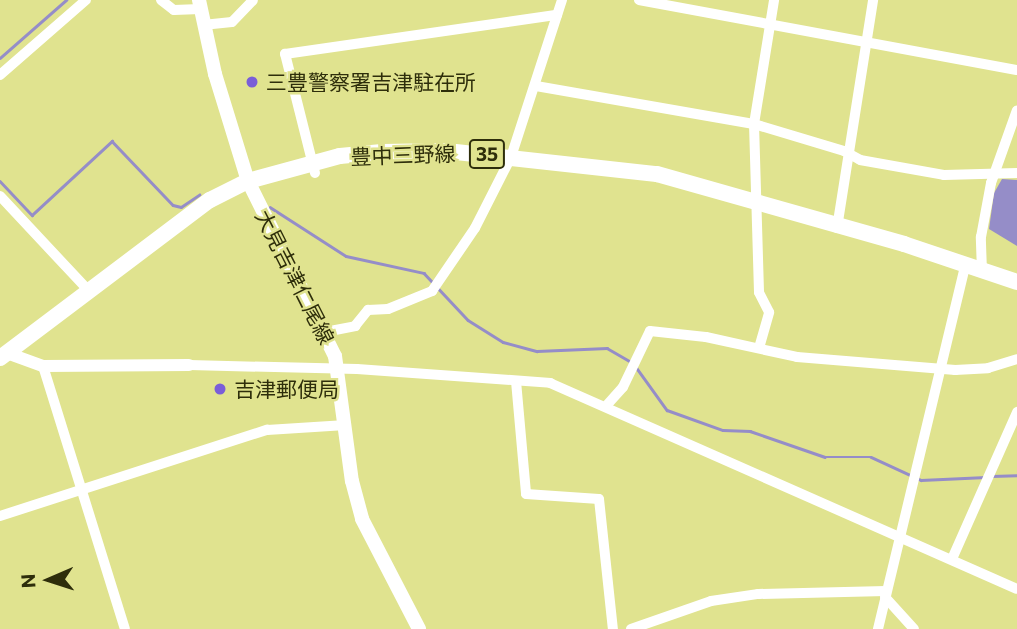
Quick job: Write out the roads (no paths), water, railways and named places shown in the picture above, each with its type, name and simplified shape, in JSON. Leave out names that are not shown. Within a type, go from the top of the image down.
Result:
[{"type":"main road","name":"大見吉津仁尾線","points":[[200,4],[248,181],[325,332],[339,368],[352,481],[362,519],[418,629]]},
{"type":"main road","name":"豊中三野線","points":[[4,355],[176,222],[248,181],[403,151],[511,156],[633,169],[756,200],[837,228],[1017,282]]},
{"type":"street","points":[[0,75],[86,0]]},
{"type":"street","points":[[161,0],[174,10],[200,4]]},
{"type":"street","points":[[204,25],[232,22],[253,0]]},
{"type":"street","points":[[325,332],[355,326],[368,310],[388,309],[432,291],[475,228],[511,156],[562,0]]},
{"type":"street","points":[[639,0],[1017,69]]},
{"type":"street","points":[[759,348],[769,312],[759,292],[754,124],[774,0]]},
{"type":"street","points":[[837,228],[869,43],[873,0]]},
{"type":"street","points":[[313,168],[285,54],[557,15]]},
{"type":"street","points":[[536,86],[754,124],[850,154],[860,160],[944,175],[994,170],[1017,173]]},
{"type":"street","points":[[982,272],[981,237],[994,170],[1017,110]]},
{"type":"street","points":[[0,196],[88,290]]},
{"type":"street","points":[[878,629],[938,367],[965,267]]},
{"type":"street","points":[[606,406],[623,387],[650,331],[759,348],[797,357],[988,368],[1017,359]]},
{"type":"street","points":[[4,355],[43,366],[339,368],[550,383],[1017,589]]},
{"type":"street","points":[[43,366],[125,629]]},
{"type":"street","points":[[516,381],[526,494],[599,499],[612,629]]},
{"type":"street","points":[[952,559],[1017,412]]},
{"type":"street","points":[[0,516],[267,430],[346,425]]},
{"type":"street","points":[[631,629],[711,601],[758,594],[885,594]]},
{"type":"street","points":[[885,594],[914,629]]},
{"type":"waterway","points":[[0,58],[66,0]]},
{"type":"waterway","points":[[0,181],[32,215],[112,141],[173,205],[181,207],[199,195]]},
{"type":"waterway","points":[[270,207],[346,256],[424,273],[468,320],[503,342],[537,351],[607,348],[631,362]]},
{"type":"waterway","points":[[636,367],[667,410],[723,430],[750,431],[825,457],[871,457],[921,480],[986,477]]},
{"type":"waterway","points":[[992,476],[1017,475]]},
{"type":"place","name":"三豊警察署吉津駐在所","points":[[252,82]]},
{"type":"place","name":"吉津郵便局","points":[[220,389]]}]
